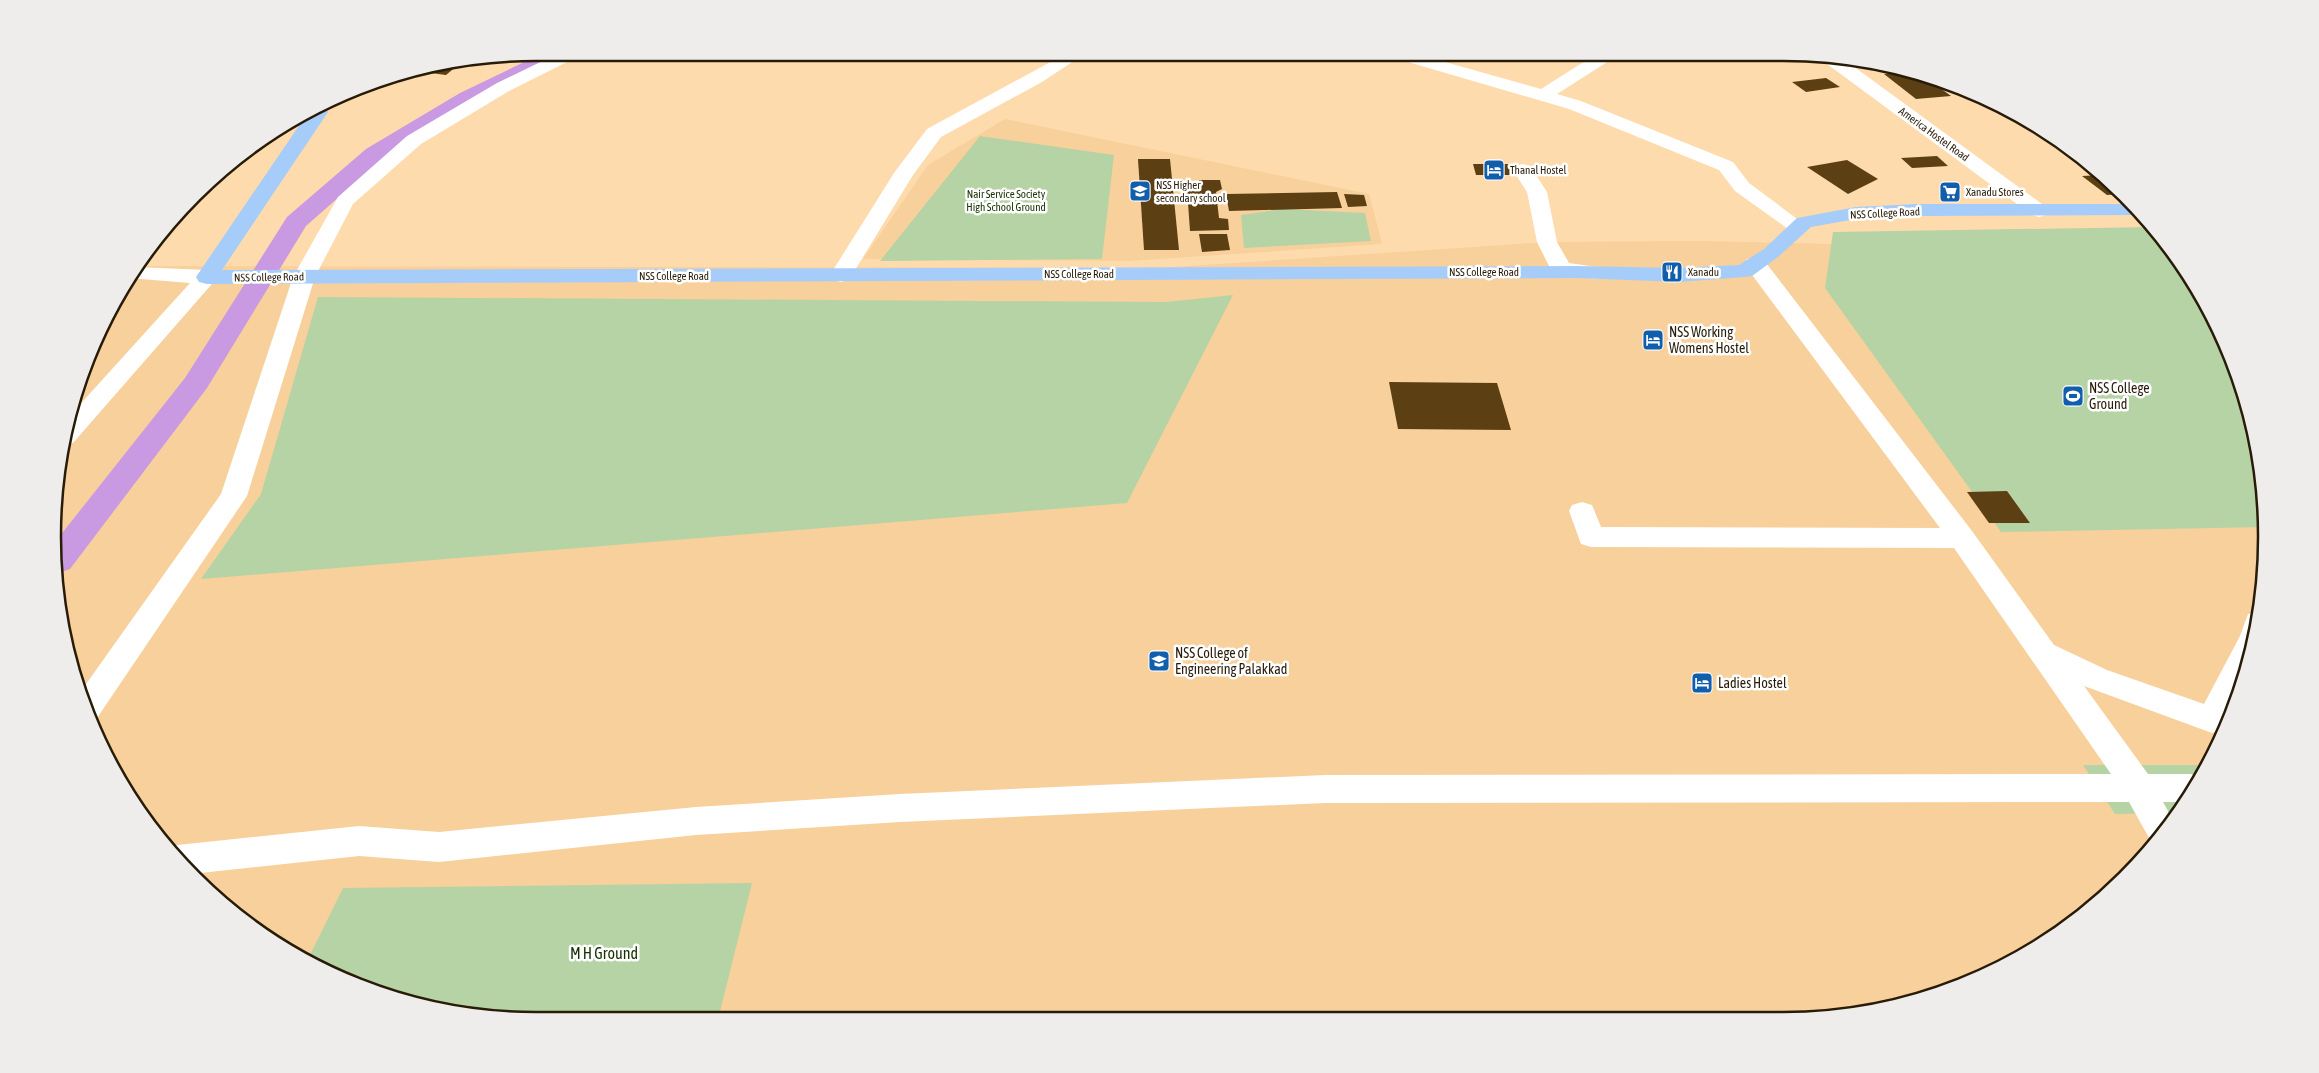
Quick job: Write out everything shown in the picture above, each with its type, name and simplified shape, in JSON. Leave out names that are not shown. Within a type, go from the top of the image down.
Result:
[{"type":"main road","name":"NSS College Road","points":[[216,278],[317,115]]},
{"type":"main road","name":"NSS College Road","points":[[216,278],[1597,273],[1688,275],[1744,272],[1772,253],[1804,222],[1856,213],[1916,210],[2128,210]]},
{"type":"street","points":[[91,702],[234,496],[295,277],[344,201],[414,140],[503,88],[555,61]]},
{"type":"street","points":[[841,275],[904,173],[934,133],[1036,78],[1063,61]]},
{"type":"street","points":[[1453,61],[1544,96],[1575,105],[1726,166],[1742,187],[1798,227]]},
{"type":"street","points":[[1544,96],[1596,61]]},
{"type":"street","name":"America Hostel Road","points":[[1839,64],[2039,211]]},
{"type":"street","points":[[1523,170],[1537,192],[1547,242],[1561,269],[1597,273]]},
{"type":"street","points":[[1755,264],[1962,538],[2139,788],[2159,827]]},
{"type":"street","points":[[140,273],[216,278]]},
{"type":"street","points":[[74,427],[216,278]]},
{"type":"street","points":[[1582,511],[1592,538],[1962,538]]},
{"type":"street","points":[[2043,652],[2096,678],[2212,720],[2241,664]]},
{"type":"street","points":[[187,859],[359,841],[439,847],[696,821],[900,808],[1325,789],[2186,788]]},
{"type":"shaded area","points":[[1005,119],[1369,194],[1382,244],[1129,261],[863,259],[928,165]]},
{"type":"shaded area","name":"NSS College of Engineering Palakkad","points":[[1697,241],[1832,244],[2174,266],[2209,326],[2233,384],[2242,413],[2254,474],[2257,505],[2257,568],[2254,599],[2242,660],[2233,689],[2209,747],[2194,774],[2178,801],[2140,850],[2119,873],[2072,914],[2047,932],[1993,963],[1935,987],[1875,1003],[1814,1011],[536,1012],[474,1008],[413,996],[355,976],[326,963],[272,932],[223,894],[179,850],[141,801],[110,747],[86,689],[77,660],[65,599],[62,568],[62,505],[70,444],[77,413],[97,355],[110,326],[145,266],[1158,268],[1547,242]]},
{"type":"green space","name":"Nair Service Society High School Ground","points":[[980,136],[1114,155],[1102,259],[880,261]]},
{"type":"green space","points":[[1283,209],[1365,213],[1371,241],[1244,248],[1241,215]]},
{"type":"green space","name":"NSS College Ground","points":[[2143,227],[2178,272],[2209,326],[2222,355],[2242,413],[2249,444],[2254,474],[2258,527],[2001,532],[1825,288],[1833,232]]},
{"type":"green space","points":[[1233,295],[1127,503],[201,579],[261,494],[318,297],[1166,302]]},
{"type":"green space","points":[[2083,765],[2197,765],[2198,767],[2169,813],[2115,814]]},
{"type":"green space","name":"M H Ground","points":[[752,883],[720,1012],[505,1011],[444,1003],[384,987],[355,976],[310,954],[343,888]]},
{"type":"building","points":[[454,68],[446,75],[431,73]]},
{"type":"building","points":[[1884,74],[1906,77],[1935,86],[1951,96],[1916,99]]},
{"type":"building","points":[[1826,78],[1840,87],[1806,92],[1792,82]]},
{"type":"building","points":[[1937,156],[1948,166],[1912,168],[1901,158]]},
{"type":"building","points":[[1138,159],[1170,159],[1179,250],[1144,250]]},
{"type":"building","points":[[1847,160],[1878,179],[1848,194],[1807,167]]},
{"type":"building","name":"Thanal Hostel","points":[[1473,164],[1512,164],[1515,175],[1476,175]]},
{"type":"building","points":[[2092,175],[2113,195],[2107,195],[2082,176]]},
{"type":"building","points":[[1199,180],[1220,180],[1222,189],[1216,192],[1219,218],[1228,219],[1229,230],[1190,231],[1187,189],[1199,189]]},
{"type":"building","points":[[1337,192],[1342,208],[1229,211],[1226,194]]},
{"type":"building","points":[[1344,194],[1364,195],[1367,206],[1348,207]]},
{"type":"building","points":[[1199,234],[1227,234],[1230,250],[1202,252]]},
{"type":"building","points":[[1389,382],[1497,383],[1511,430],[1398,429]]},
{"type":"building","points":[[2007,491],[2030,523],[1989,523],[1967,492]]},
{"type":"waterway","points":[[62,556],[197,382],[296,222],[374,154],[467,97],[541,61]]},
{"type":"place","name":"Thanal Hostel","points":[[1494,170]]},
{"type":"place","name":"NSS Higher secondary school","points":[[1140,191]]},
{"type":"place","name":"Xanadu Stores","points":[[1950,192]]},
{"type":"place","name":"Xanadu","points":[[1672,272]]},
{"type":"place","name":"NSS Working Womens Hostel","points":[[1653,340]]},
{"type":"place","name":"NSS College Ground","points":[[2073,396]]},
{"type":"place","name":"NSS College of Engineering Palakkad","points":[[1159,661]]},
{"type":"place","name":"Ladies Hostel","points":[[1702,683]]}]
